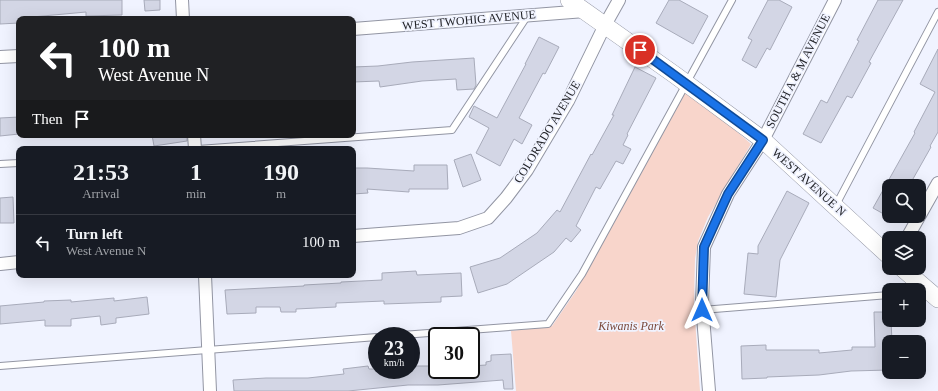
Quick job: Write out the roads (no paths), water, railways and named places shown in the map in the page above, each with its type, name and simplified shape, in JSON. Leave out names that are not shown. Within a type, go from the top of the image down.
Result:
[{"type":"main road","name":"WEST AVENUE N","points":[[570,0],[763,140],[882,250]]},
{"type":"main road","points":[[909,275],[929,294]]},
{"type":"street","points":[[182,0],[183,16]]},
{"type":"street","name":"COLORADO AVENUE","points":[[356,236],[459,228],[488,218],[528,170],[568,101],[605,25],[619,0]]},
{"type":"street","name":"SOUTH A & M AVENUE","points":[[709,391],[702,310],[704,247],[728,194],[763,140],[835,0]]},
{"type":"street","name":"WEST TWOHIG AVENUE","points":[[356,29],[585,11]]},
{"type":"street","points":[[0,57],[16,56]]},
{"type":"street","points":[[911,231],[938,183]]},
{"type":"street","points":[[0,264],[16,262]]},
{"type":"street","points":[[205,278],[210,391]]},
{"type":"lane","points":[[420,334],[548,324],[582,274],[732,0]]},
{"type":"lane","points":[[835,207],[938,12]]},
{"type":"lane","points":[[356,137],[452,130],[528,15]]},
{"type":"lane","points":[[236,146],[344,138]]},
{"type":"lane","points":[[0,164],[16,163]]},
{"type":"lane","points":[[702,310],[882,296]]},
{"type":"lane","points":[[0,366],[368,338]]},
{"type":"park label","name":"Kiwanis Park","points":[[631,326]]}]
